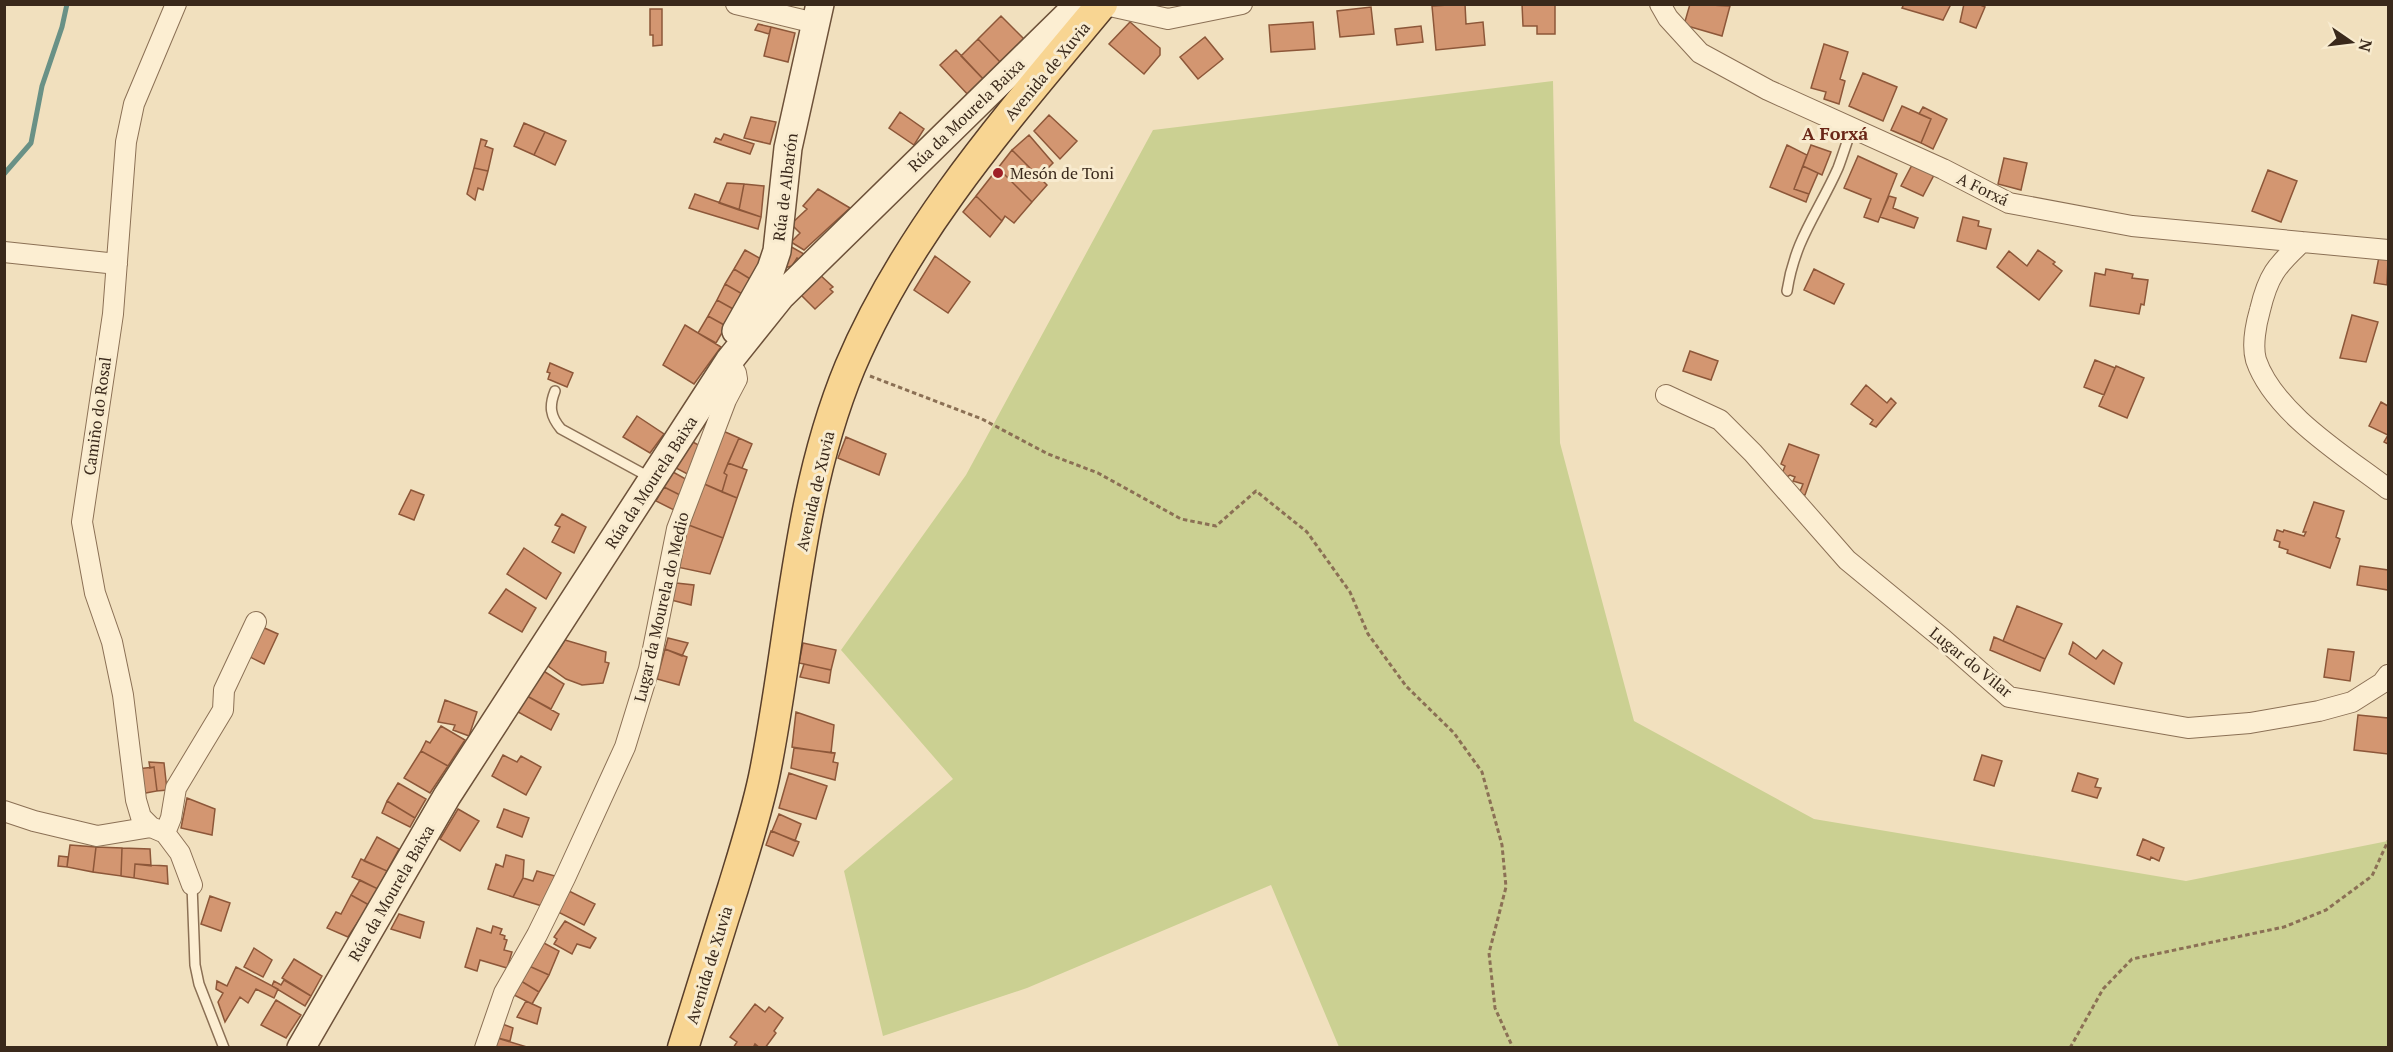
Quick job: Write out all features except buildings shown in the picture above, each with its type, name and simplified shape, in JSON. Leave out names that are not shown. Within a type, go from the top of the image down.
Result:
[{"type":"main road","name":"Avenida de Xuvia","points":[[683,1047],[747,842],[764,779],[803,534],[829,428],[850,368],[886,293],[942,205],[989,140],[1102,5]]},
{"type":"street","name":"Camiño do Rosal","points":[[176,4],[134,104],[126,142],[113,314],[82,522],[95,593],[112,642],[123,695],[136,800],[141,817],[158,830],[180,853],[192,885]]},
{"type":"street","points":[[736,4],[817,14]]},
{"type":"street","points":[[1102,5],[1168,20],[1242,4]]},
{"type":"street","name":"A Forxá","points":[[1660,4],[1668,18],[1700,53],[1768,90],[1943,170],[2009,203],[2132,226],[2388,250]]},
{"type":"street","name":"Rúa da Mourela Baixa","points":[[301,1047],[447,796],[729,361],[781,296],[1074,9],[1102,5]]},
{"type":"street","name":"Rúa de Albarón","points":[[729,361],[733,335],[771,269],[777,251],[788,148],[817,14]]},
{"type":"street","points":[[2302,242],[2279,264],[2266,287],[2256,325],[2255,358],[2265,377],[2293,417],[2388,489]]},
{"type":"street","points":[[4,252],[117,264]]},
{"type":"street","name":"Lugar da Mourela do Medio","points":[[485,1047],[504,993],[537,935],[625,747],[650,669],[677,529],[726,400],[736,380],[736,372],[729,361]]},
{"type":"street","name":"Lugar do Vilar","points":[[1666,394],[1720,420],[1754,453],[1847,560],[2009,697],[2188,728],[2250,723],[2319,711],[2352,702],[2382,683],[2388,675]]},
{"type":"street","points":[[4,811],[34,821],[97,836],[158,830],[171,818],[176,788],[222,710],[224,690],[256,622]]},
{"type":"lane","points":[[1787,291],[1791,265],[1802,236],[1838,168],[1852,128]]},
{"type":"lane","points":[[555,391],[551,407],[552,415],[561,429],[653,479]]},
{"type":"lane","points":[[192,885],[195,965],[199,984],[224,1047]]},
{"type":"path","points":[[850,368],[917,396],[982,419],[1048,454],[1098,474],[1181,519],[1216,526],[1256,491],[1307,532],[1350,592],[1374,643],[1406,686],[1454,733],[1482,772],[1502,845],[1506,887],[1489,953],[1495,1008],[1513,1047]]},
{"type":"path","points":[[2070,1047],[2103,988],[2132,959],[2284,927],[2326,910],[2372,876],[2388,841]]},
{"type":"green space","points":[[1553,81],[1560,443],[1634,721],[1814,819],[2186,881],[2388,841],[2388,1047],[1339,1047],[1271,885],[1027,988],[883,1036],[844,871],[953,779],[841,650],[966,475],[1153,130]]},
{"type":"waterway","points":[[4,174],[31,143],[42,86],[62,27],[67,4]]},
{"type":"place","name":"Mesón de Toni","points":[[998,173]]},
{"type":"district","name":"A Forxá","points":[[1835,134]]}]
